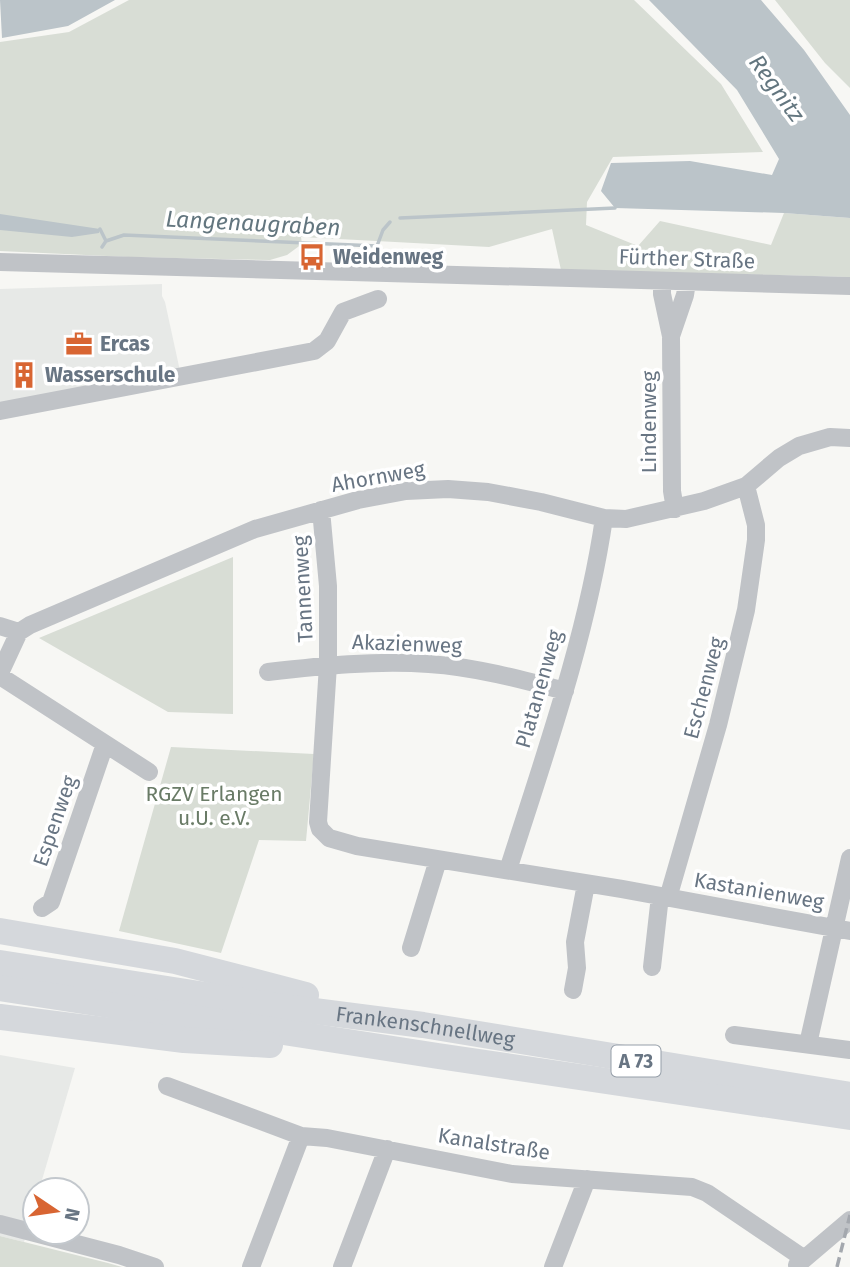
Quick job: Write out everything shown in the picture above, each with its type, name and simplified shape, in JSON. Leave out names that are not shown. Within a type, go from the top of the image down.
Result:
[{"type":"highway","points":[[0,931],[175,961],[291,992],[385,1013],[423,1025]]},
{"type":"highway","name":"Frankenschnellweg","points":[[0,963],[269,1005],[423,1025],[850,1095]]},
{"type":"highway","name":"Frankenschnellweg","points":[[0,988],[850,1117]]},
{"type":"highway","points":[[0,1017],[184,1040],[296,1046],[376,1055],[438,1056]]},
{"type":"street","name":"Fürther Straße","points":[[0,262],[850,286]]},
{"type":"street","name":"Lindenweg","points":[[662,281],[662,294],[671,335],[671,491],[675,509]]},
{"type":"street","name":"Lindenweg","points":[[671,335],[687,282]]},
{"type":"street","points":[[0,411],[314,351],[327,341],[343,312],[378,299]]},
{"type":"street","name":"Ahornweg","points":[[19,632],[255,529],[321,510],[406,491],[448,489],[501,494],[604,518],[626,519],[675,509],[746,486],[779,458],[799,446],[830,438],[850,438]]},
{"type":"street","name":"Eschenweg","points":[[664,897],[719,725],[746,610],[756,540],[756,525],[746,486]]},
{"type":"street","name":"Tannenweg","points":[[321,510],[328,586],[328,665],[318,822],[320,830],[329,838]]},
{"type":"street","name":"Platanenweg","points":[[508,870],[565,691],[600,547],[604,518]]},
{"type":"street","points":[[0,626],[19,632],[0,674],[149,772]]},
{"type":"street","name":"Akazienweg","points":[[328,665],[428,663],[498,673],[565,691]]},
{"type":"street","name":"Tannenweg","points":[[268,672],[328,665]]},
{"type":"street","name":"Espenweg","points":[[42,908],[51,902],[105,744]]},
{"type":"street","name":"Kastanienweg","points":[[329,838],[357,846],[841,929]]},
{"type":"street","points":[[808,1044],[841,929],[850,858]]},
{"type":"street","points":[[411,948],[438,860]]},
{"type":"street","points":[[573,990],[577,968],[575,942],[586,884]]},
{"type":"street","points":[[652,967],[664,897]]},
{"type":"street","points":[[734,1035],[850,1050]]},
{"type":"street","name":"Kanalstraße","points":[[167,1086],[301,1136],[327,1138],[512,1174],[692,1187],[707,1193],[799,1263]]},
{"type":"street","points":[[251,1267],[301,1136]]},
{"type":"street","points":[[342,1267],[387,1149]]},
{"type":"street","points":[[553,1267],[587,1179]]},
{"type":"street","points":[[799,1263],[850,1220]]},
{"type":"street","points":[[0,1224],[155,1267]]},
{"type":"shaded area","points":[[162,284],[162,296],[180,371],[0,406],[0,289]]},
{"type":"shaded area","points":[[0,1055],[75,1068],[43,1176],[21,1176],[21,1241],[0,1236]]},
{"type":"green space","points":[[129,0],[634,0],[721,84],[763,152],[613,157],[587,202],[586,225],[638,246],[660,221],[771,245],[784,213],[850,218],[850,277],[561,270],[552,229],[489,247],[301,237],[302,244],[287,255],[270,260],[0,251],[0,42],[69,32]]},
{"type":"green space","points":[[775,0],[850,0],[850,88],[825,63]]},
{"type":"green space","points":[[233,557],[233,714],[168,712],[39,638]]},
{"type":"green space","name":"RGZV Erlangen u.U. e.V.","points":[[171,747],[314,754],[306,841],[259,840],[221,953],[119,931]]},
{"type":"green space","points":[[0,1236],[21,1241],[21,1246],[40,1246],[122,1267],[0,1267]]},
{"type":"water","points":[[0,0],[115,0],[68,26],[2,38]]},
{"type":"water","name":"Regnitz","points":[[649,0],[761,0],[804,50],[850,115],[850,218],[784,213],[615,208],[601,191],[611,163],[690,161],[772,175],[779,159],[737,90]]},
{"type":"water","points":[[0,214],[100,229],[99,233],[72,237],[0,230]]},
{"type":"waterway","name":"Langenaugraben","points":[[400,218],[615,208]]},
{"type":"waterway","name":"Langenaugraben","points":[[102,247],[106,241],[124,235],[377,246],[383,230],[390,222]]},
{"type":"waterway","points":[[100,229],[106,241]]},
{"type":"railway","points":[[837,1267],[850,1215]]},
{"type":"place","name":"Weidenweg","points":[[312,257]]},
{"type":"place","name":"Ercas","points":[[79,344]]},
{"type":"place","name":"Wasserschule","points":[[24,375]]}]
